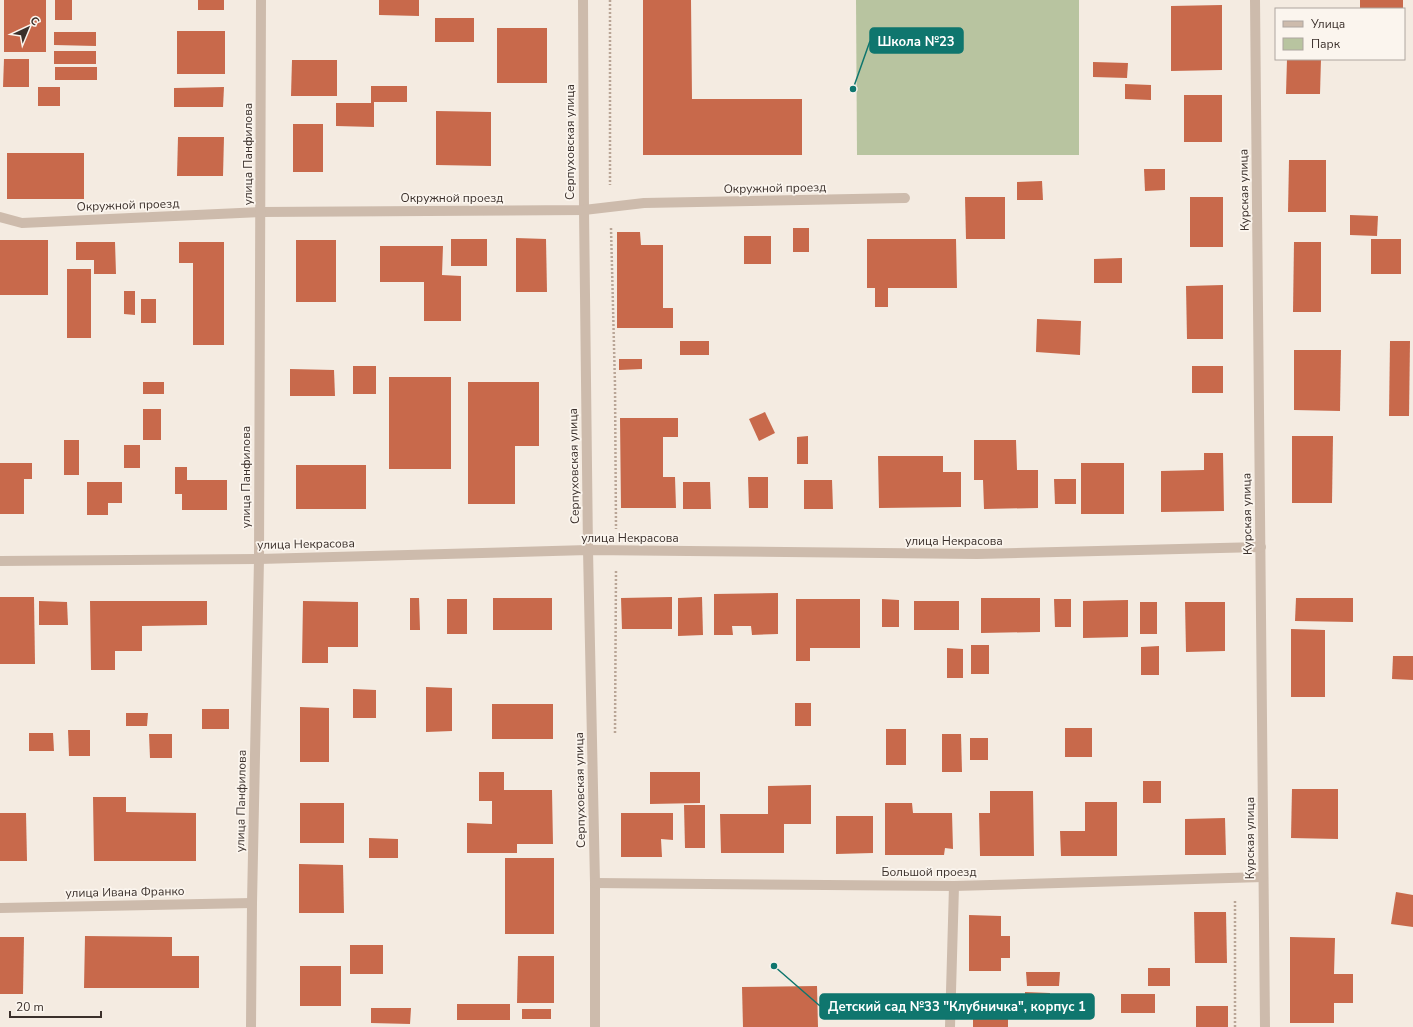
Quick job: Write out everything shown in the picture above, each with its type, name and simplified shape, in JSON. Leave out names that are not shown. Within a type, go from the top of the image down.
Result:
[{"type":"street","name":"улица Панфилова","points":[[251,1027],[259,558],[261,0]]},
{"type":"street","name":"Серпуховская улица","points":[[583,0],[588,550],[596,883],[595,1027]]},
{"type":"street","name":"Курская улица","points":[[1255,0],[1265,1027]]},
{"type":"street","name":"Окружной проезд","points":[[0,217],[22,223],[261,212],[584,210],[644,203],[905,198]]},
{"type":"street","name":"улица Некрасова","points":[[0,561],[259,558],[588,550],[977,554],[1261,547]]},
{"type":"street","name":"Большой проезд","points":[[596,883],[954,886],[1263,877]]},
{"type":"street","points":[[950,1027],[954,886]]},
{"type":"street","name":"улица Ивана Франко","points":[[0,908],[252,903]]},
{"type":"path","points":[[610,0],[610,208],[615,385],[615,737]]},
{"type":"path","points":[[1235,878],[1235,1027]]},
{"type":"green space","points":[[856,0],[1079,0],[1079,155],[857,155]]},
{"type":"building","points":[[4,0],[46,0],[46,52],[4,52]]},
{"type":"building","points":[[55,0],[72,0],[72,20],[55,20]]},
{"type":"building","points":[[198,0],[224,0],[224,10],[198,10]]},
{"type":"building","points":[[379,0],[419,0],[419,16],[379,15]]},
{"type":"building","points":[[643,0],[691,0],[692,99],[802,99],[802,155],[643,155]]},
{"type":"building","points":[[1360,0],[1403,0],[1403,8],[1360,8]]},
{"type":"building","points":[[1222,5],[1222,70],[1171,71],[1171,6]]},
{"type":"building","points":[[435,18],[474,18],[474,42],[435,42]]},
{"type":"building","points":[[497,28],[547,28],[547,83],[497,83]]},
{"type":"building","points":[[177,31],[225,31],[225,74],[177,74]]},
{"type":"building","points":[[54,32],[96,32],[96,46],[54,45]]},
{"type":"building","points":[[54,51],[96,51],[96,64],[54,64]]},
{"type":"building","points":[[4,59],[29,59],[29,87],[3,87]]},
{"type":"building","points":[[292,60],[337,60],[337,96],[291,96]]},
{"type":"building","points":[[1287,60],[1321,60],[1320,94],[1286,94]]},
{"type":"building","points":[[1093,62],[1128,63],[1127,78],[1093,77]]},
{"type":"building","points":[[55,67],[97,67],[97,80],[55,80]]},
{"type":"building","points":[[1125,84],[1151,85],[1151,100],[1125,99]]},
{"type":"building","points":[[371,86],[407,86],[407,102],[374,102],[374,127],[336,126],[336,103],[371,103]]},
{"type":"building","points":[[38,87],[60,87],[60,106],[38,106]]},
{"type":"building","points":[[224,87],[223,107],[174,107],[174,88]]},
{"type":"building","points":[[1184,95],[1222,95],[1222,142],[1184,142]]},
{"type":"building","points":[[436,111],[491,112],[491,166],[436,165]]},
{"type":"building","points":[[293,124],[323,124],[323,172],[293,172]]},
{"type":"building","points":[[178,137],[224,137],[223,176],[177,176]]},
{"type":"building","points":[[7,153],[84,153],[84,199],[7,199]]},
{"type":"building","points":[[1289,160],[1326,160],[1326,212],[1288,212]]},
{"type":"building","points":[[1144,169],[1165,169],[1165,190],[1145,191]]},
{"type":"building","points":[[1042,181],[1043,200],[1017,200],[1017,182]]},
{"type":"building","points":[[965,197],[1005,197],[1005,239],[966,239]]},
{"type":"building","points":[[1190,197],[1223,197],[1223,247],[1190,247]]},
{"type":"building","points":[[1350,215],[1378,216],[1377,236],[1350,235]]},
{"type":"building","points":[[793,228],[809,228],[809,252],[793,252]]},
{"type":"building","points":[[617,232],[640,232],[641,245],[663,245],[663,308],[673,308],[673,328],[617,328]]},
{"type":"building","points":[[744,236],[771,236],[771,264],[744,264]]},
{"type":"building","points":[[516,238],[546,239],[547,292],[516,292]]},
{"type":"building","points":[[451,239],[487,239],[487,266],[451,266]]},
{"type":"building","points":[[867,239],[956,239],[957,288],[888,288],[888,307],[875,307],[875,288],[867,288]]},
{"type":"building","points":[[1371,239],[1401,239],[1401,274],[1371,274]]},
{"type":"building","points":[[0,240],[48,240],[48,295],[0,295]]},
{"type":"building","points":[[296,240],[336,240],[336,302],[296,302]]},
{"type":"building","points":[[76,242],[115,242],[116,274],[94,274],[94,260],[76,260]]},
{"type":"building","points":[[179,242],[224,242],[224,345],[193,345],[193,263],[179,263]]},
{"type":"building","points":[[1294,242],[1321,242],[1321,312],[1293,312]]},
{"type":"building","points":[[380,246],[443,246],[442,275],[461,276],[461,321],[424,321],[424,282],[380,282]]},
{"type":"building","points":[[1122,258],[1122,283],[1094,283],[1094,259]]},
{"type":"building","points":[[67,269],[91,269],[91,338],[67,338]]},
{"type":"building","points":[[1223,285],[1223,339],[1187,339],[1186,286]]},
{"type":"building","points":[[124,291],[135,291],[135,315],[124,314]]},
{"type":"building","points":[[141,299],[156,299],[156,323],[141,323]]},
{"type":"building","points":[[1037,319],[1081,321],[1080,355],[1036,352]]},
{"type":"building","points":[[680,341],[709,341],[709,355],[680,355]]},
{"type":"building","points":[[1390,341],[1410,341],[1409,416],[1389,416]]},
{"type":"building","points":[[1294,350],[1341,350],[1340,411],[1294,410]]},
{"type":"building","points":[[619,359],[642,359],[642,369],[619,370]]},
{"type":"building","points":[[353,366],[376,366],[376,394],[353,394]]},
{"type":"building","points":[[1192,366],[1223,366],[1223,393],[1192,393]]},
{"type":"building","points":[[290,369],[334,370],[335,396],[290,396]]},
{"type":"building","points":[[389,377],[451,377],[451,469],[389,469]]},
{"type":"building","points":[[143,382],[164,382],[164,394],[143,394]]},
{"type":"building","points":[[468,382],[539,382],[539,446],[515,446],[515,504],[468,504]]},
{"type":"building","points":[[143,409],[161,409],[161,440],[143,440]]},
{"type":"building","points":[[765,412],[775,433],[759,441],[749,419]]},
{"type":"building","points":[[620,418],[678,418],[678,437],[663,437],[663,477],[675,477],[676,508],[621,508]]},
{"type":"building","points":[[808,436],[808,464],[797,464],[797,437]]},
{"type":"building","points":[[1292,436],[1333,436],[1332,503],[1292,503]]},
{"type":"building","points":[[64,440],[79,440],[79,475],[64,475]]},
{"type":"building","points":[[974,440],[1016,440],[1017,470],[1038,470],[1038,508],[984,509],[983,480],[974,480]]},
{"type":"building","points":[[124,445],[140,445],[140,468],[124,468]]},
{"type":"building","points":[[1204,453],[1223,453],[1224,511],[1161,512],[1161,471],[1204,470]]},
{"type":"building","points":[[878,456],[943,456],[943,472],[961,472],[961,507],[879,508]]},
{"type":"building","points":[[0,463],[32,463],[32,479],[24,479],[24,514],[0,514]]},
{"type":"building","points":[[1081,463],[1124,463],[1124,514],[1081,514]]},
{"type":"building","points":[[296,465],[366,465],[366,509],[296,509]]},
{"type":"building","points":[[175,467],[187,467],[187,480],[227,480],[227,510],[182,510],[182,494],[175,494]]},
{"type":"building","points":[[748,477],[768,477],[768,508],[749,508]]},
{"type":"building","points":[[1054,479],[1076,479],[1076,504],[1055,504]]},
{"type":"building","points":[[804,480],[832,480],[833,509],[804,509]]},
{"type":"building","points":[[87,482],[122,482],[122,503],[108,503],[108,515],[87,515]]},
{"type":"building","points":[[683,482],[710,482],[711,509],[683,509]]},
{"type":"building","points":[[778,593],[778,634],[752,635],[751,626],[732,626],[733,635],[714,635],[714,594]]},
{"type":"building","points":[[0,597],[34,597],[35,664],[0,664]]},
{"type":"building","points":[[672,597],[672,629],[622,629],[621,598]]},
{"type":"building","points":[[702,597],[703,635],[678,636],[678,598]]},
{"type":"building","points":[[410,598],[419,598],[420,630],[410,630]]},
{"type":"building","points":[[493,598],[552,598],[552,630],[493,630]]},
{"type":"building","points":[[981,598],[1040,598],[1040,632],[981,633]]},
{"type":"building","points":[[1296,598],[1353,598],[1353,622],[1295,621]]},
{"type":"building","points":[[447,599],[467,599],[467,634],[447,634]]},
{"type":"building","points":[[796,599],[860,599],[860,648],[810,648],[810,661],[796,661]]},
{"type":"building","points":[[882,599],[899,600],[899,627],[882,627]]},
{"type":"building","points":[[1054,599],[1071,599],[1071,627],[1055,627]]},
{"type":"building","points":[[1128,600],[1128,637],[1083,638],[1083,601]]},
{"type":"building","points":[[39,601],[67,602],[68,625],[39,625]]},
{"type":"building","points":[[90,601],[207,601],[207,625],[142,626],[142,651],[115,651],[115,670],[91,670]]},
{"type":"building","points":[[303,601],[358,602],[358,647],[328,647],[328,663],[302,663]]},
{"type":"building","points":[[914,601],[959,601],[959,630],[914,630]]},
{"type":"building","points":[[1140,602],[1157,602],[1157,634],[1140,634]]},
{"type":"building","points":[[1185,602],[1225,602],[1225,651],[1186,652]]},
{"type":"building","points":[[1291,629],[1325,630],[1325,697],[1291,697]]},
{"type":"building","points":[[971,645],[989,645],[989,674],[971,674]]},
{"type":"building","points":[[1159,646],[1159,675],[1141,675],[1141,647]]},
{"type":"building","points":[[947,648],[963,649],[963,678],[947,678]]},
{"type":"building","points":[[1393,656],[1413,656],[1413,680],[1392,679]]},
{"type":"building","points":[[426,687],[452,688],[452,731],[426,732]]},
{"type":"building","points":[[353,689],[376,690],[376,718],[353,718]]},
{"type":"building","points":[[795,703],[811,703],[811,726],[795,726]]},
{"type":"building","points":[[492,704],[553,704],[553,739],[492,739]]},
{"type":"building","points":[[300,707],[329,708],[329,762],[300,762]]},
{"type":"building","points":[[202,709],[229,709],[229,729],[202,729]]},
{"type":"building","points":[[126,713],[148,713],[147,726],[126,726]]},
{"type":"building","points":[[1065,728],[1092,728],[1092,757],[1065,757]]},
{"type":"building","points":[[886,729],[906,729],[906,765],[886,765]]},
{"type":"building","points":[[68,730],[90,730],[90,756],[69,756]]},
{"type":"building","points":[[29,733],[53,733],[54,751],[29,751]]},
{"type":"building","points":[[149,734],[172,734],[172,758],[150,758]]},
{"type":"building","points":[[942,734],[961,734],[962,772],[942,772]]},
{"type":"building","points":[[970,738],[988,738],[988,760],[970,760]]},
{"type":"building","points":[[479,772],[504,772],[504,790],[552,790],[553,844],[517,844],[517,853],[467,853],[467,823],[492,824],[492,801],[479,801]]},
{"type":"building","points":[[650,772],[700,772],[700,803],[650,804]]},
{"type":"building","points":[[1143,781],[1161,781],[1161,803],[1143,803]]},
{"type":"building","points":[[811,785],[811,824],[784,824],[784,853],[721,853],[720,814],[768,814],[768,786]]},
{"type":"building","points":[[1292,789],[1338,789],[1338,839],[1291,838]]},
{"type":"building","points":[[990,791],[1033,791],[1034,856],[980,856],[979,813],[990,813]]},
{"type":"building","points":[[93,797],[126,797],[126,812],[196,813],[196,861],[94,861]]},
{"type":"building","points":[[1085,802],[1117,802],[1117,856],[1061,856],[1060,831],[1085,831]]},
{"type":"building","points":[[300,803],[344,803],[344,843],[300,843]]},
{"type":"building","points":[[885,803],[912,803],[913,813],[952,813],[953,849],[945,848],[944,855],[885,855]]},
{"type":"building","points":[[684,805],[705,805],[705,848],[685,848]]},
{"type":"building","points":[[0,813],[26,813],[27,861],[0,861]]},
{"type":"building","points":[[621,813],[673,813],[673,840],[661,839],[662,857],[621,857]]},
{"type":"building","points":[[836,816],[873,816],[873,853],[836,854]]},
{"type":"building","points":[[1225,818],[1226,855],[1185,855],[1185,819]]},
{"type":"building","points":[[369,838],[398,839],[398,858],[369,858]]},
{"type":"building","points":[[505,858],[554,858],[554,934],[505,934]]},
{"type":"building","points":[[299,864],[343,865],[344,913],[299,913]]},
{"type":"building","points":[[1396,892],[1413,895],[1413,927],[1391,924]]},
{"type":"building","points":[[1194,912],[1226,912],[1227,963],[1195,963]]},
{"type":"building","points":[[969,915],[1001,916],[1001,936],[1010,936],[1010,958],[1001,958],[1001,971],[969,971]]},
{"type":"building","points":[[85,936],[172,937],[172,956],[199,956],[199,988],[84,988]]},
{"type":"building","points":[[0,937],[24,937],[23,994],[0,994]]},
{"type":"building","points":[[1290,937],[1335,938],[1334,974],[1353,974],[1353,1003],[1334,1003],[1334,1023],[1290,1023]]},
{"type":"building","points":[[350,945],[383,945],[383,974],[350,974]]},
{"type":"building","points":[[518,956],[554,956],[554,1003],[517,1003]]},
{"type":"building","points":[[300,966],[341,966],[341,1006],[300,1006]]},
{"type":"building","points":[[1148,968],[1170,968],[1170,986],[1148,986]]},
{"type":"building","points":[[1026,972],[1060,972],[1059,986],[1027,986]]},
{"type":"building","points":[[817,986],[818,1027],[743,1027],[742,987]]},
{"type":"building","points":[[1025,992],[1050,993],[1050,1007],[1025,1007]]},
{"type":"building","points":[[1121,994],[1155,994],[1155,1013],[1121,1013]]},
{"type":"building","points":[[973,999],[1008,999],[1008,1027],[973,1027]]},
{"type":"building","points":[[457,1004],[510,1004],[510,1020],[457,1020]]},
{"type":"building","points":[[1196,1006],[1228,1006],[1228,1027],[1196,1027]]},
{"type":"building","points":[[371,1008],[411,1008],[410,1024],[371,1023]]},
{"type":"building","points":[[522,1009],[551,1009],[551,1019],[522,1019]]},
{"type":"place","name":"Школа №23","points":[[853,89]]},
{"type":"place","name":"Детский сад №33 \"Клубничка\", корпус 1","points":[[774,966]]}]
